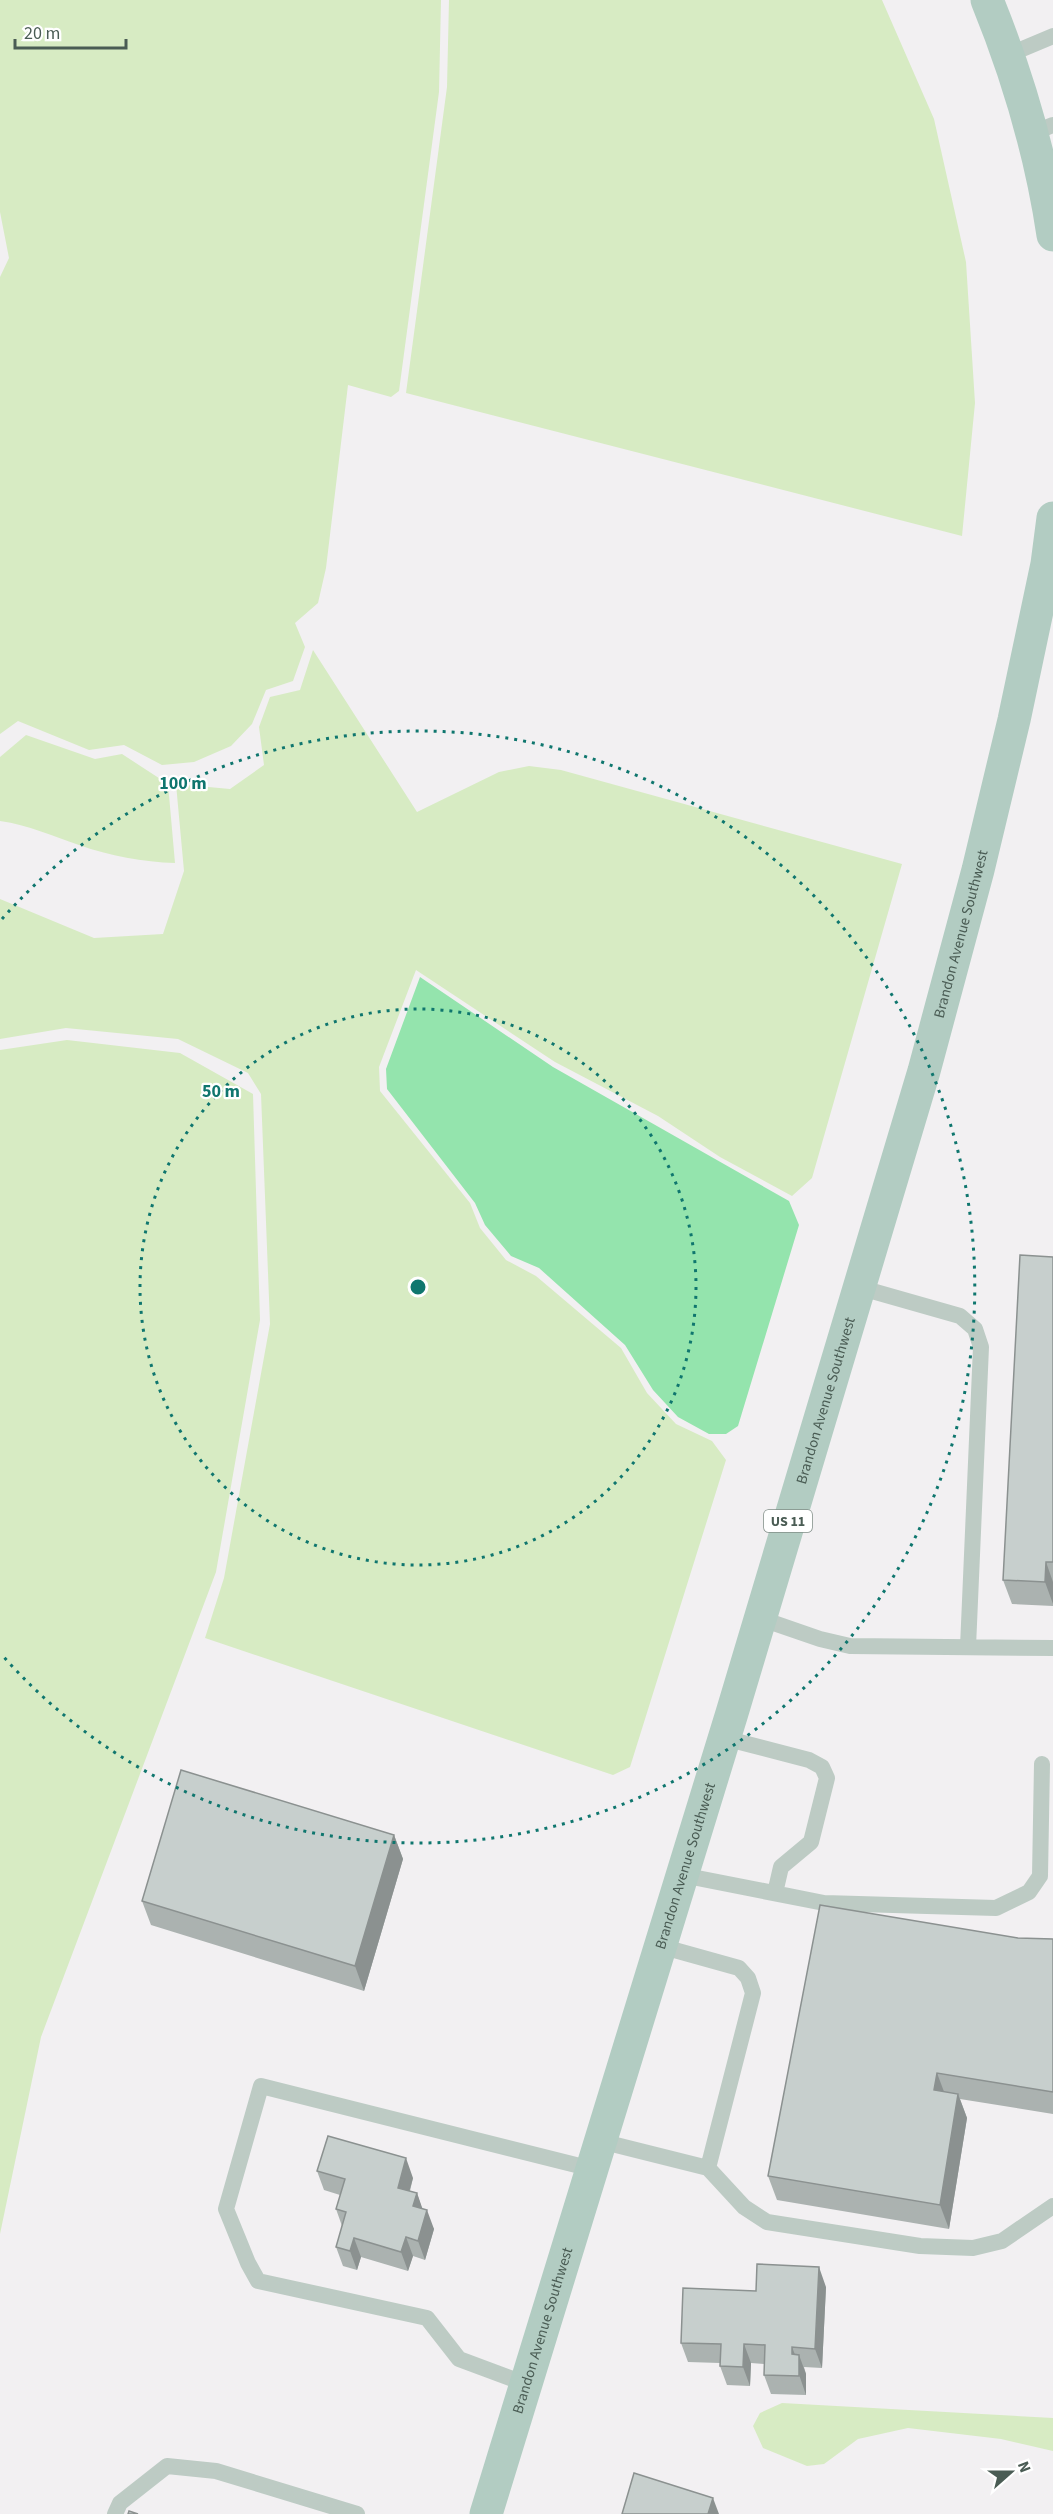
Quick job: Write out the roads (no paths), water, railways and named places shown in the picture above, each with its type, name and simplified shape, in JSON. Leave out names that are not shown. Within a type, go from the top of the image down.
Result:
[{"type":"main road","points":[[987,0],[1008,55],[1043,129],[1053,235]]},
{"type":"main road","name":"Brandon Avenue Southwest","points":[[486,2514],[724,1738],[924,1071],[978,870],[1047,564],[1053,518]]},
{"type":"lane","points":[[1008,55],[1053,36]]},
{"type":"lane","points":[[858,1287],[960,1316],[975,1329],[981,1347],[968,1647]]},
{"type":"lane","points":[[759,1618],[820,1639],[850,1646],[1053,1648]]},
{"type":"lane","points":[[724,1738],[809,1760],[822,1767],[827,1778],[811,1842],[781,1867],[775,1893]]},
{"type":"lane","points":[[682,1875],[824,1903],[996,1908],[1029,1892],[1040,1876],[1042,1764]]},
{"type":"lane","points":[[660,1946],[739,1968],[748,1978],[753,1993],[708,2168]]},
{"type":"lane","points":[[526,2384],[459,2359],[427,2318],[258,2281],[248,2263],[226,2209],[261,2086],[596,2155],[708,2168],[744,2207],[767,2222],[920,2246],[973,2248],[1002,2241],[1053,2206]]},
{"type":"lane","points":[[115,2514],[120,2503],[166,2466],[216,2471],[357,2514]]}]
